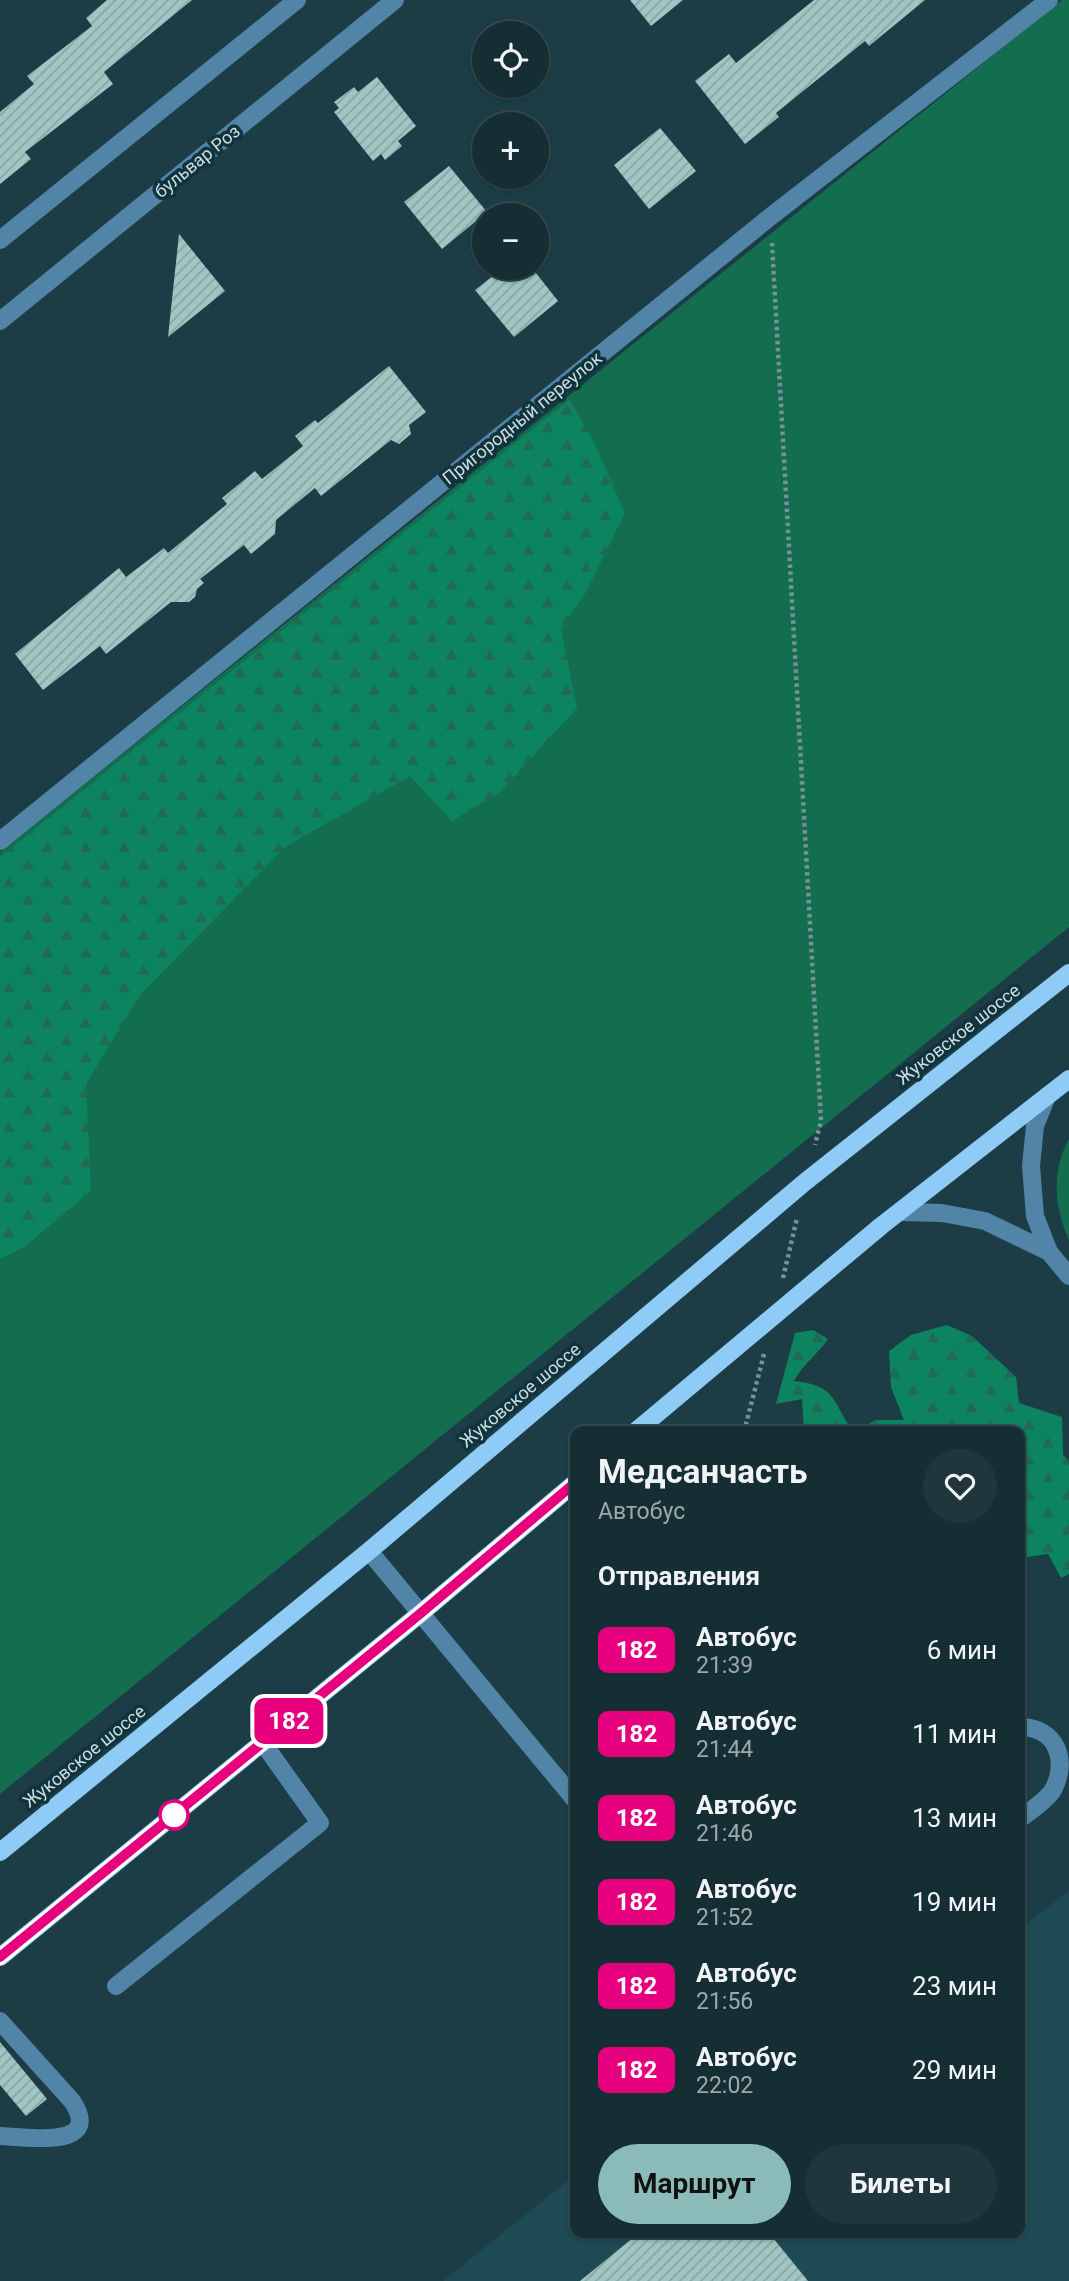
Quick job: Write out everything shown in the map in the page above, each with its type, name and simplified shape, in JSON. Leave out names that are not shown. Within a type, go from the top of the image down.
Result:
[{"type":"main road","name":"Жуковское шоссе","points":[[0,1852],[369,1551],[805,1182],[1069,972]]},
{"type":"main road","points":[[642,1426],[775,1313],[1069,1079]]},
{"type":"main road","points":[[0,1957],[421,1613],[570,1487]]},
{"type":"street","points":[[0,240],[297,0]]},
{"type":"street","name":"бульвар Роз","points":[[0,321],[395,0]]},
{"type":"street","name":"Пригородный переулок","points":[[0,841],[770,217],[1049,0]]},
{"type":"street","points":[[1047,1096],[1035,1126],[1031,1166],[1035,1216],[1049,1252],[1069,1276]]},
{"type":"street","points":[[900,1212],[942,1213],[985,1221],[1049,1252]]},
{"type":"street","points":[[369,1551],[570,1794]]},
{"type":"street","points":[[1025,1728],[1040,1730],[1053,1739],[1059,1753],[1053,1791],[1025,1815]]},
{"type":"street","points":[[116,1986],[320,1823],[263,1743]]},
{"type":"street","points":[[0,2021],[72,2101],[80,2119],[76,2132],[68,2136],[40,2139],[0,2136]]},
{"type":"path","points":[[770,217],[821,1121],[775,1313]]},
{"type":"path","points":[[746,1426],[764,1353]]},
{"type":"shaded area","points":[[1069,1890],[1069,2281],[443,2281],[570,2179],[570,2238],[1025,2238],[1025,1925]]},
{"type":"green space","points":[[1062,0],[1069,0],[1069,927],[0,1794],[0,852]]},
{"type":"green space","points":[[569,400],[593,440],[625,513],[586,592],[561,629],[577,708],[500,792],[452,821],[410,776],[285,847],[140,995],[86,1084],[91,1191],[24,1247],[0,1259],[0,857]]},
{"type":"green space","points":[[1069,1139],[1069,1240],[1060,1215],[1057,1176]]},
{"type":"green space","points":[[947,1325],[972,1336],[1016,1377],[1019,1403],[1062,1417],[1063,1455],[1069,1461],[1069,1574],[1061,1578],[1048,1554],[1025,1557],[1025,1426],[865,1426],[876,1420],[904,1420],[891,1387],[889,1351],[911,1335]]},
{"type":"green space","points":[[813,1330],[828,1339],[794,1381],[808,1383],[826,1391],[850,1426],[804,1426],[802,1399],[776,1404],[795,1333]]},
{"type":"building","points":[[107,0],[192,0],[104,72],[113,84],[25,152],[31,159],[0,184],[0,112],[34,84],[27,76],[92,26],[86,18]]},
{"type":"building","points":[[630,0],[683,0],[651,26]]},
{"type":"building","points":[[814,0],[925,0],[869,46],[865,41],[776,113],[779,117],[745,144],[695,81],[729,54],[736,63]]},
{"type":"building","points":[[377,77],[416,126],[398,141],[402,146],[385,160],[381,154],[373,161],[334,112],[339,108],[334,102],[354,87],[358,92]]},
{"type":"building","points":[[660,128],[696,171],[649,209],[614,165]]},
{"type":"building","points":[[449,166],[480,203],[472,203],[472,224],[442,249],[404,202]]},
{"type":"building","points":[[179,234],[225,291],[168,337]]},
{"type":"building","points":[[488,280],[541,280],[558,301],[514,337],[475,290]]},
{"type":"building","points":[[389,366],[426,412],[409,425],[411,434],[399,444],[391,440],[321,496],[315,488],[276,520],[275,534],[251,554],[244,545],[200,579],[204,583],[189,602],[171,602],[106,654],[100,646],[43,690],[15,654],[119,568],[126,577],[164,548],[168,553],[227,504],[222,498],[255,471],[262,479],[303,446],[295,436],[315,420],[318,423]]},
{"type":"building","points":[[0,2042],[47,2099],[26,2116],[0,2085]]},
{"type":"building","points":[[633,2238],[773,2238],[808,2281],[580,2281]]},
{"type":"bus line","name":"182","points":[[0,1957],[421,1613],[570,1487]]}]
